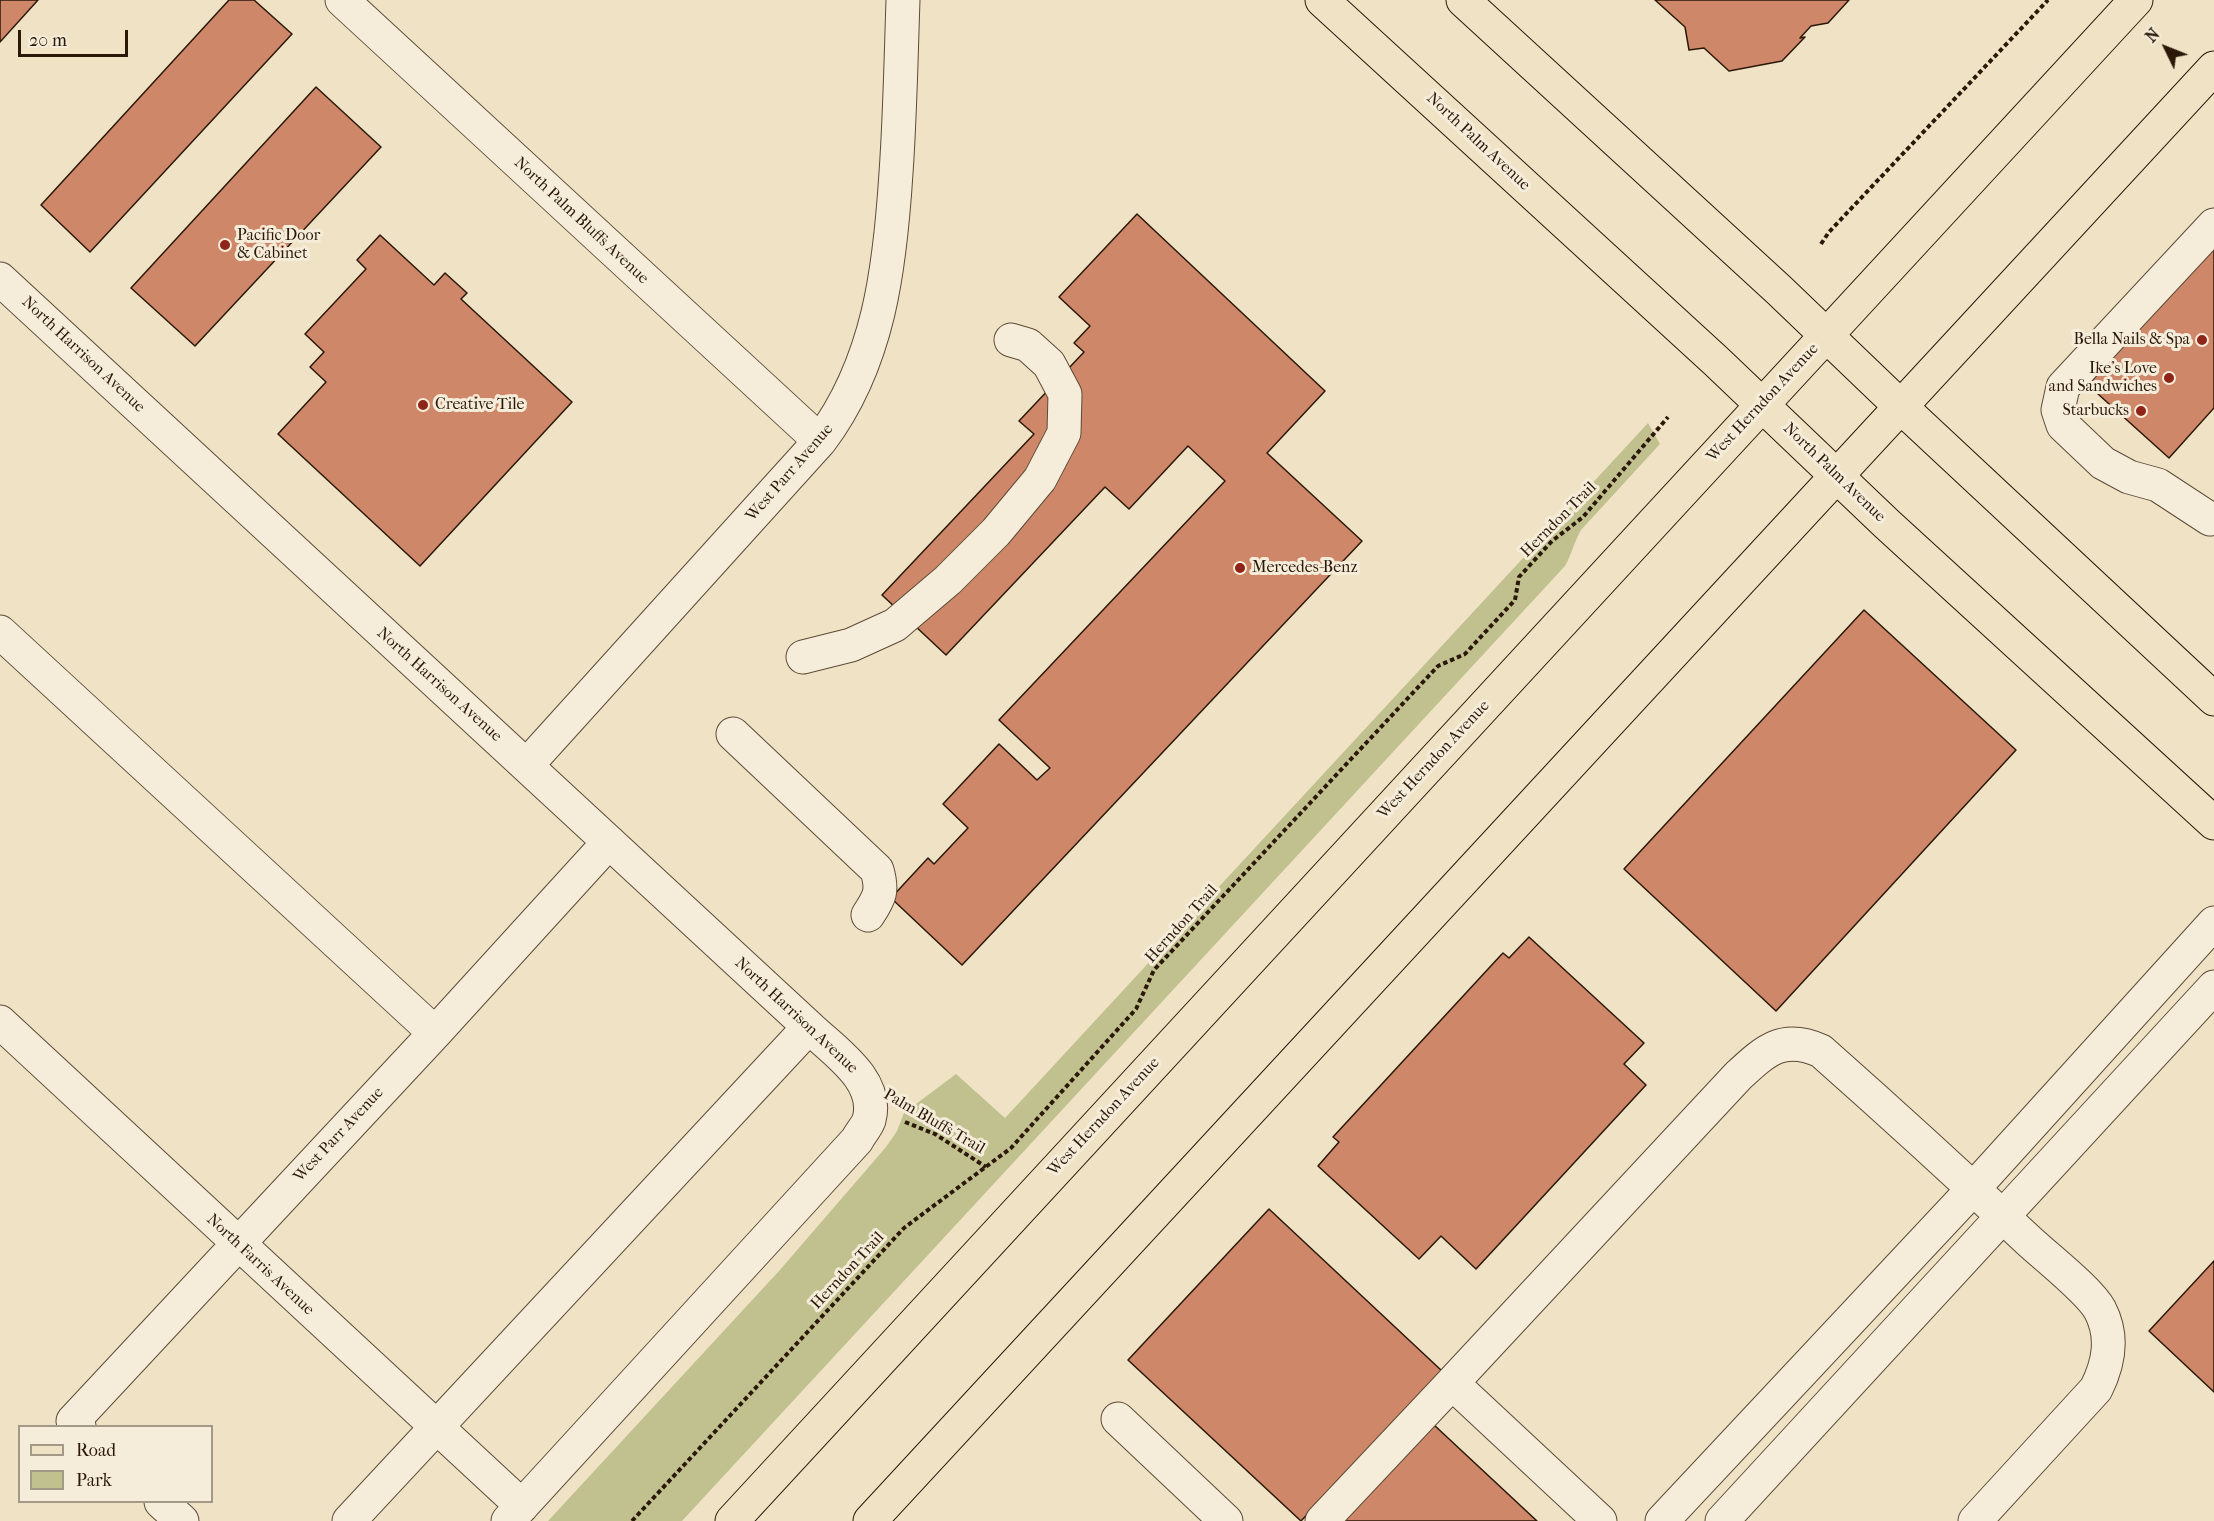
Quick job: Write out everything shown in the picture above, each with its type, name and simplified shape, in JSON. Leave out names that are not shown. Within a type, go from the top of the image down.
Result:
[{"type":"main road","name":"North Palm Avenue","points":[[1322,0],[1762,404],[1835,476],[2214,823]]},
{"type":"main road","points":[[1463,0],[1779,290],[2214,699]]},
{"type":"main road","name":"West Herndon Avenue","points":[[732,1521],[2136,0]]},
{"type":"main road","points":[[870,1521],[2214,68]]},
{"type":"street","name":"North Palm Bluffs Avenue","points":[[342,0],[820,441]]},
{"type":"street","name":"West Parr Avenue","points":[[527,765],[820,441],[834,423],[861,370],[872,342],[885,290],[892,236],[899,130],[903,0]]},
{"type":"street","points":[[2210,519],[2158,485],[2129,477],[2103,463],[2063,425],[2058,410],[2063,387],[2214,225]]},
{"type":"street","name":"North Harrison Avenue","points":[[0,279],[810,1027],[858,1073],[867,1087],[870,1098]]},
{"type":"street","points":[[803,657],[851,645],[895,625],[948,580],[996,532],[1040,479],[1065,433],[1065,394],[1049,364],[1028,345],[1011,340]]},
{"type":"street","points":[[0,632],[435,1033]]},
{"type":"street","points":[[733,734],[877,870],[881,883],[879,899],[868,915]]},
{"type":"street","name":"West Parr Avenue","points":[[78,1425],[73,1421],[435,1033],[609,842]]},
{"type":"street","points":[[1662,1521],[1974,1188],[2214,923]]},
{"type":"street","points":[[1722,1521],[2214,987]]},
{"type":"street","name":"North Farris Avenue","points":[[0,1022],[436,1428],[515,1514]]},
{"type":"street","points":[[349,1521],[810,1027]]},
{"type":"street","points":[[1322,1521],[1738,1076],[1759,1056],[1789,1043],[1807,1045],[1821,1051],[1974,1188],[2080,1288],[2099,1310],[2110,1338],[2106,1370],[2096,1389],[1977,1520]]},
{"type":"street","points":[[515,1514],[857,1140],[869,1120],[870,1098]]},
{"type":"street","points":[[1452,1383],[1600,1521]]},
{"type":"street","points":[[1118,1419],[1227,1521]]},
{"type":"street","points":[[162,1503],[182,1521]]},
{"type":"path","points":[[1821,244],[1829,232],[2048,0]]},
{"type":"path","name":"Herndon Trail","points":[[632,1521],[904,1228],[1011,1148],[1136,1009],[1154,970],[1438,666],[1465,654],[1508,608],[1515,600],[1519,578],[1552,541],[1583,517],[1668,417]]},
{"type":"path","name":"Palm Bluffs Trail","points":[[870,1098],[910,1125],[935,1134],[955,1145],[986,1167]]},
{"type":"green space","points":[[1648,423],[1660,444],[1581,530],[1565,566],[682,1521],[548,1521],[779,1271],[886,1147],[897,1131],[904,1113],[956,1074],[1005,1118]]},
{"type":"building","points":[[0,0],[38,0],[0,42]]},
{"type":"building","points":[[229,0],[254,0],[292,34],[90,252],[41,205]]},
{"type":"building","points":[[1655,0],[1849,0],[1828,23],[1811,26],[1800,38],[1805,37],[1782,61],[1729,71],[1704,48],[1689,50],[1685,27]]},
{"type":"building","points":[[316,87],[381,147],[195,346],[131,288]]},
{"type":"building","name":"Mercedes-Benz","points":[[1137,214],[1325,391],[1267,453],[1362,541],[962,965],[891,898],[928,858],[934,864],[968,828],[943,804],[999,744],[1037,780],[1050,768],[999,720],[1225,481],[1188,446],[1129,509],[1105,487],[946,655],[882,595],[1034,434],[1019,421],[1084,352],[1074,343],[1090,326],[1059,297]]},
{"type":"building","points":[[380,235],[434,285],[445,273],[467,293],[461,299],[572,402],[420,566],[278,434],[326,382],[310,367],[324,352],[305,334],[366,269],[357,260]]},
{"type":"building","points":[[2214,245],[2214,408],[2169,458],[2088,385]]},
{"type":"building","points":[[1864,610],[2016,750],[1776,1011],[1624,869]]},
{"type":"building","points":[[1529,937],[1644,1043],[1624,1064],[1646,1085],[1476,1269],[1441,1236],[1419,1259],[1318,1166],[1339,1142],[1333,1137],[1501,955],[1503,953],[1509,958]]},
{"type":"building","points":[[1269,1209],[1442,1371],[1301,1521],[1128,1360]]},
{"type":"building","points":[[2214,1261],[2214,1392],[2149,1331]]},
{"type":"building","points":[[1433,1424],[1537,1521],[1342,1521]]},
{"type":"place","name":"Pacific Door & Cabinet","points":[[225,245]]},
{"type":"place","name":"Bella Nails & Spa","points":[[2202,340]]},
{"type":"place","name":"Ike's Love and Sandwiches","points":[[2169,378]]},
{"type":"place","name":"Creative Tile","points":[[423,405]]},
{"type":"place","name":"Starbucks","points":[[2141,411]]},
{"type":"place","name":"Mercedes-Benz","points":[[1240,568]]}]
